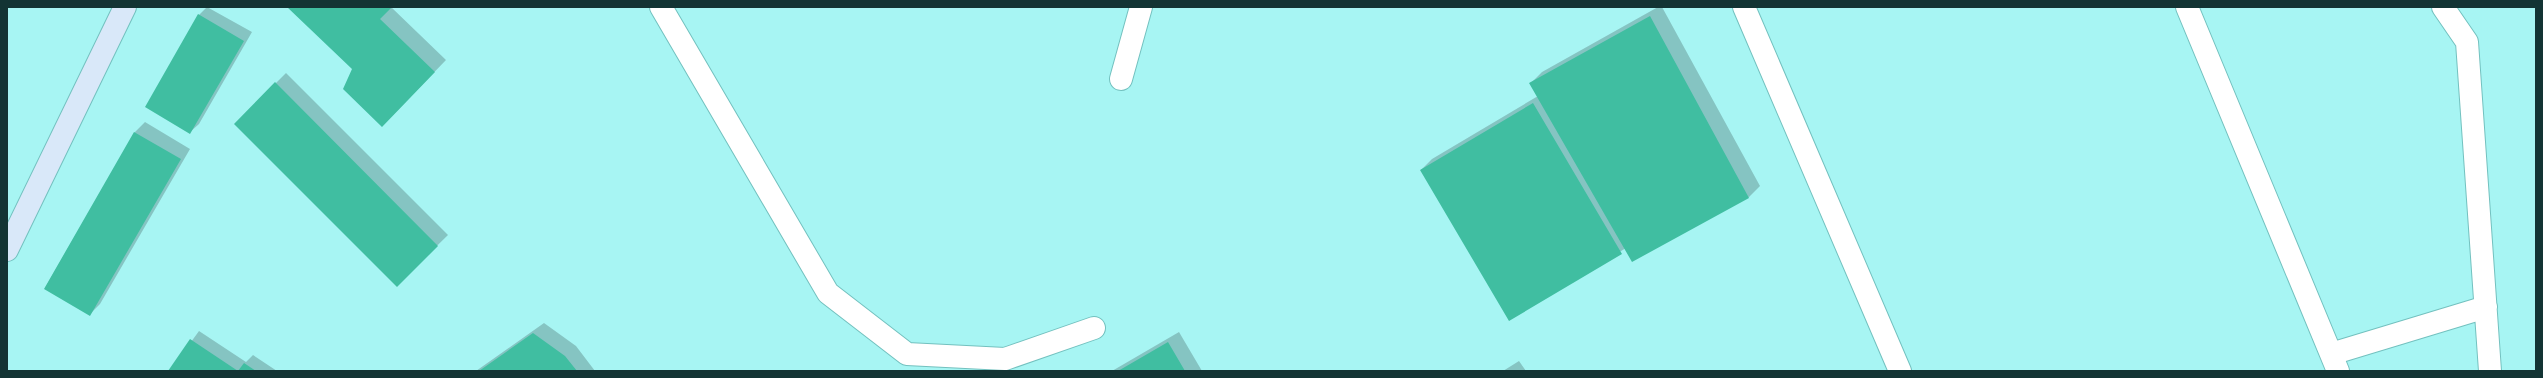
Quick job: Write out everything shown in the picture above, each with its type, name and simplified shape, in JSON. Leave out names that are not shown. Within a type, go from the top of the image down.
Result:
[{"type":"main road","points":[[7,250],[125,7]]},
{"type":"street","points":[[661,7],[828,293],[907,354],[1005,359],[1094,328]]},
{"type":"street","points":[[1121,79],[1141,7]]},
{"type":"street","points":[[1744,7],[1900,371]]},
{"type":"street","points":[[2187,7],[2335,362],[2486,307]]},
{"type":"street","points":[[2443,7],[2467,42],[2490,371]]},
{"type":"building","points":[[287,7],[392,7],[380,19],[435,72],[382,127],[343,89],[352,69]]},
{"type":"building","points":[[198,14],[244,41],[190,134],[145,107]]},
{"type":"building","points":[[1650,16],[1749,198],[1632,262],[1529,83]]},
{"type":"building","points":[[275,82],[438,246],[397,287],[234,124]]},
{"type":"building","points":[[1533,103],[1622,254],[1509,321],[1420,170]]},
{"type":"building","points":[[134,132],[181,159],[90,316],[44,289]]},
{"type":"building","points":[[533,333],[565,356],[577,371],[479,371]]},
{"type":"building","points":[[190,339],[238,371],[168,371]]},
{"type":"building","points":[[1168,342],[1185,371],[1118,371]]},
{"type":"building","points":[[244,363],[256,371],[238,371]]}]
